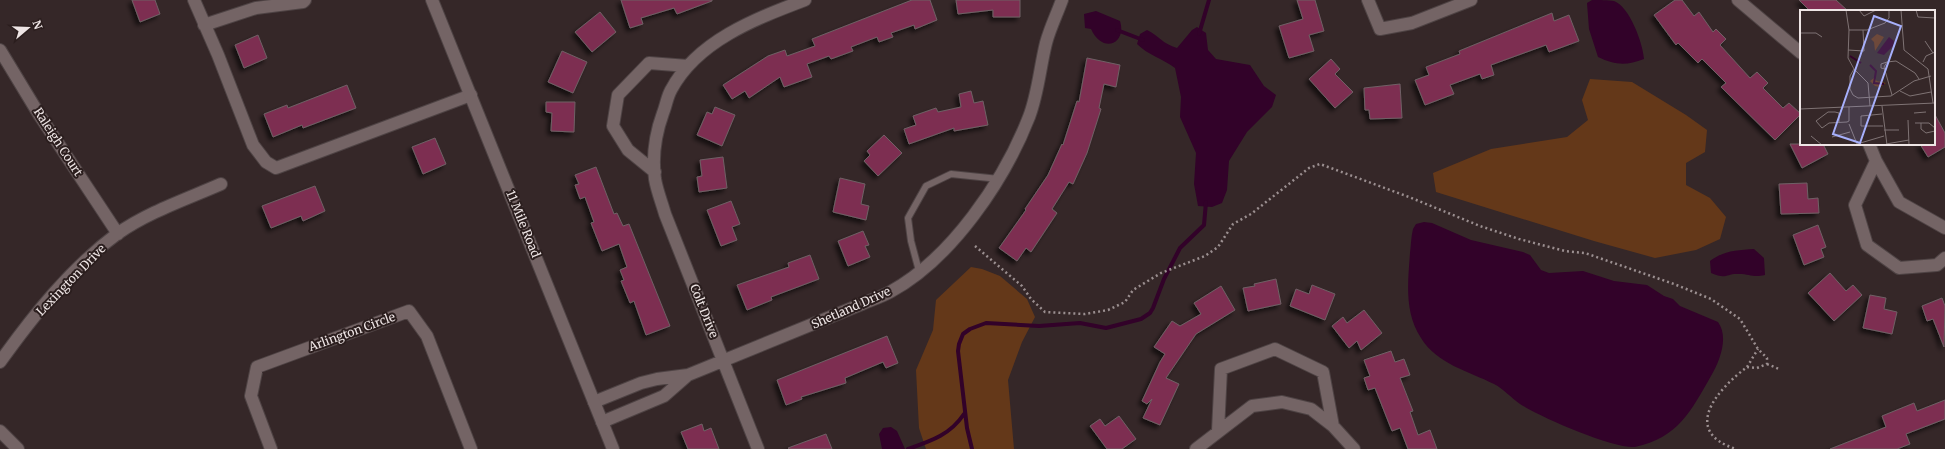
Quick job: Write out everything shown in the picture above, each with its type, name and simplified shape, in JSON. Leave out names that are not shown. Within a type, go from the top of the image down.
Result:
[{"type":"street","points":[[194,0],[253,145],[266,162],[276,168],[471,95]]},
{"type":"street","points":[[204,25],[256,8],[303,2],[305,0]]},
{"type":"street","name":"11 Mile Road","points":[[432,0],[613,449]]},
{"type":"street","name":"Colt Drive","points":[[758,449],[665,214],[655,172],[654,155],[657,130],[671,90],[688,66],[708,47],[756,18],[805,0]]},
{"type":"street","name":"Shetland Drive","points":[[594,402],[641,383],[657,379],[688,375],[724,362],[890,292],[936,257],[972,218],[999,179],[1030,116],[1047,42],[1062,0]]},
{"type":"street","points":[[1368,0],[1380,29],[1412,23],[1471,0]]},
{"type":"street","points":[[1738,0],[1800,52]]},
{"type":"street","name":"Raleigh Court","points":[[0,50],[40,116],[118,234]]},
{"type":"street","points":[[655,172],[628,150],[613,126],[618,95],[649,63],[688,66]]},
{"type":"street","points":[[1869,145],[1876,161],[1899,202],[1945,228]]},
{"type":"street","points":[[1876,161],[1855,205],[1867,244],[1899,268],[1938,265],[1945,258]]},
{"type":"street","name":"Lexington Drive","points":[[0,362],[23,330],[56,292],[85,261],[118,234],[163,209],[221,184]]},
{"type":"street","name":"Arlington Circle","points":[[271,449],[251,396],[257,366],[410,311],[427,336],[471,449]]},
{"type":"street","points":[[1218,430],[1221,369],[1275,349],[1323,372],[1332,426]]},
{"type":"street","name":"Shetland Drive","points":[[602,422],[664,396],[688,375]]},
{"type":"street","points":[[1196,449],[1218,430],[1252,406],[1282,402],[1311,409],[1332,426],[1354,449]]},
{"type":"street","points":[[0,431],[18,449]]},
{"type":"lane","points":[[919,271],[911,241],[908,218],[926,186],[951,174],[999,179]]},
{"type":"path","points":[[975,246],[1022,286],[1031,299],[1045,312],[1085,314],[1108,310],[1125,302],[1133,290],[1162,273],[1205,256],[1218,247],[1233,224],[1251,214],[1309,168],[1320,164],[1409,197],[1480,226],[1519,239],[1565,251],[1585,253],[1674,284],[1711,299],[1740,319],[1758,349],[1767,358],[1767,364]]},
{"type":"path","points":[[1736,449],[1715,440],[1709,431],[1708,420],[1712,403],[1729,381],[1747,367],[1758,349]]},
{"type":"path","points":[[1747,367],[1757,368],[1767,364],[1779,369]]},
{"type":"shaded area","points":[[1592,0],[1614,1],[1625,10],[1635,27],[1644,59],[1632,63],[1621,64],[1610,62],[1598,57],[1589,29],[1587,3]]},
{"type":"shaded area","points":[[1096,11],[1120,21],[1120,35],[1113,43],[1107,44],[1102,42],[1096,37],[1091,29],[1085,28],[1084,14]]},
{"type":"shaded area","points":[[1197,27],[1206,33],[1208,50],[1216,59],[1250,65],[1264,86],[1276,95],[1272,107],[1247,132],[1229,161],[1227,190],[1222,203],[1212,207],[1198,206],[1194,184],[1196,153],[1180,117],[1181,97],[1175,68],[1137,44],[1140,34],[1147,30],[1168,44],[1177,48],[1192,30]]},
{"type":"shaded area","points":[[1590,79],[1632,82],[1686,115],[1707,130],[1705,152],[1686,163],[1686,185],[1710,198],[1726,217],[1720,239],[1696,250],[1655,258],[1594,241],[1436,192],[1433,173],[1491,149],[1567,137],[1588,120],[1582,100]]},
{"type":"shaded area","points":[[1424,222],[1432,223],[1471,240],[1523,252],[1530,255],[1541,270],[1549,273],[1583,271],[1614,281],[1647,285],[1664,296],[1673,299],[1680,306],[1718,322],[1723,335],[1722,349],[1714,370],[1697,401],[1682,421],[1673,430],[1662,437],[1650,443],[1635,447],[1625,446],[1595,438],[1530,410],[1498,386],[1444,361],[1428,347],[1421,338],[1412,318],[1408,297],[1408,275],[1412,232],[1416,224]]},
{"type":"shaded area","points":[[1754,249],[1764,258],[1765,275],[1757,276],[1735,274],[1720,276],[1711,273],[1710,261],[1720,255],[1730,252]]},
{"type":"shaded area","points":[[971,267],[982,269],[1000,276],[1027,299],[1035,317],[1022,342],[1008,380],[1014,449],[926,449],[919,428],[916,370],[933,330],[936,300]]},
{"type":"shaded area","points":[[891,427],[897,431],[905,449],[882,449],[879,434],[883,428]]},
{"type":"building","points":[[132,0],[155,0],[160,14],[140,22]]},
{"type":"building","points":[[621,0],[712,1],[677,14],[674,8],[641,18],[643,24],[630,28]]},
{"type":"building","points":[[912,0],[930,0],[937,20],[915,29],[914,25],[891,33],[893,37],[879,42],[877,37],[851,47],[853,51],[831,59],[829,56],[807,64],[812,77],[784,87],[780,77],[749,98],[745,91],[732,99],[723,85],[768,56],[785,50],[787,56],[815,46],[812,39]]},
{"type":"building","points":[[956,0],[1020,0],[1020,17],[993,17],[993,10],[958,14]]},
{"type":"building","points":[[1297,0],[1315,0],[1324,31],[1309,35],[1314,51],[1289,58],[1279,26],[1303,19]]},
{"type":"building","points":[[1675,0],[1682,0],[1694,16],[1699,12],[1713,32],[1716,29],[1726,39],[1720,45],[1750,78],[1757,72],[1768,83],[1763,88],[1783,108],[1789,103],[1800,113],[1800,115],[1775,140],[1721,87],[1726,83],[1702,59],[1698,63],[1678,43],[1676,45],[1654,15]]},
{"type":"building","points":[[1799,0],[1836,0],[1847,10],[1809,10]]},
{"type":"building","points":[[600,12],[616,32],[592,52],[575,32]]},
{"type":"building","points":[[1552,13],[1554,21],[1569,15],[1579,41],[1549,52],[1546,45],[1491,65],[1494,75],[1482,79],[1480,74],[1450,85],[1454,94],[1425,105],[1415,80],[1429,75],[1426,67],[1460,54],[1459,51]]},
{"type":"building","points":[[258,35],[267,58],[244,68],[235,45]]},
{"type":"building","points":[[562,51],[587,62],[573,93],[548,82]]},
{"type":"building","points":[[1087,58],[1120,65],[1116,87],[1104,84],[1099,108],[1101,109],[1087,153],[1073,184],[1069,182],[1052,209],[1057,213],[1031,252],[1026,248],[1017,261],[999,248],[1026,210],[1025,209],[1048,175],[1062,144],[1063,145],[1077,101],[1079,102]]},
{"type":"building","points":[[1331,59],[1340,69],[1335,74],[1353,92],[1335,108],[1309,79]]},
{"type":"building","points":[[1400,84],[1402,118],[1370,119],[1369,110],[1365,110],[1364,88]]},
{"type":"building","points":[[347,85],[356,108],[303,128],[302,125],[273,137],[264,114],[287,105],[288,108]]},
{"type":"building","points":[[971,91],[974,103],[983,101],[988,125],[954,131],[954,128],[909,144],[904,129],[916,125],[913,116],[936,108],[938,112],[961,107],[959,94]]},
{"type":"building","points":[[546,102],[575,102],[574,132],[551,131],[552,113],[546,112]]},
{"type":"building","points":[[715,107],[735,115],[722,146],[697,135],[707,112],[712,114]]},
{"type":"building","points":[[1935,115],[1945,133],[1945,147],[1928,157],[1921,145],[1935,145]]},
{"type":"building","points":[[884,135],[902,153],[878,176],[864,161],[870,155],[867,151]]},
{"type":"building","points":[[435,138],[446,164],[423,174],[412,147]]},
{"type":"building","points":[[1790,144],[1824,145],[1828,154],[1802,168]]},
{"type":"building","points":[[723,157],[727,188],[699,192],[697,177],[702,176],[700,160]]},
{"type":"building","points":[[596,167],[614,214],[617,213],[623,226],[629,224],[670,326],[646,335],[634,301],[630,303],[621,281],[624,280],[620,270],[627,267],[619,244],[602,251],[591,223],[594,222],[585,197],[580,199],[575,185],[579,184],[575,175]]},
{"type":"building","points":[[840,178],[865,184],[861,204],[869,206],[866,220],[833,212]]},
{"type":"building","points":[[1807,183],[1808,199],[1818,198],[1819,213],[1781,214],[1779,184]]},
{"type":"building","points":[[315,186],[325,211],[303,221],[301,216],[271,228],[262,206]]},
{"type":"building","points":[[731,201],[740,224],[732,227],[737,240],[721,246],[707,210]]},
{"type":"building","points":[[1818,225],[1826,247],[1821,249],[1824,257],[1804,265],[1793,235]]},
{"type":"building","points":[[863,231],[869,245],[865,246],[870,257],[848,266],[838,241]]},
{"type":"building","points":[[810,255],[819,279],[771,297],[772,300],[747,310],[737,285],[789,267],[788,263]]},
{"type":"building","points":[[1830,273],[1846,291],[1853,285],[1862,295],[1834,321],[1808,293]]},
{"type":"building","points":[[1276,279],[1281,304],[1248,311],[1243,288],[1255,286],[1254,284]]},
{"type":"building","points":[[1312,285],[1335,294],[1325,320],[1290,306],[1296,289],[1309,294]]},
{"type":"building","points":[[1221,286],[1235,310],[1196,334],[1166,378],[1179,384],[1160,425],[1143,418],[1152,399],[1147,404],[1142,401],[1165,354],[1154,347],[1172,321],[1180,326],[1201,314],[1194,303]]},
{"type":"building","points":[[1870,295],[1886,298],[1884,309],[1897,312],[1892,334],[1863,328]]},
{"type":"building","points":[[1942,298],[1945,306],[1944,347],[1933,319],[1927,321],[1922,306]]},
{"type":"building","points":[[1364,310],[1382,333],[1361,350],[1357,341],[1349,348],[1332,326],[1343,317],[1347,323]]},
{"type":"building","points":[[887,336],[898,363],[886,368],[883,362],[845,378],[846,383],[801,397],[802,399],[786,405],[777,380]]},
{"type":"building","points":[[1391,351],[1395,362],[1404,359],[1410,375],[1400,378],[1413,411],[1410,412],[1418,435],[1430,430],[1437,449],[1408,449],[1400,428],[1392,431],[1375,388],[1368,390],[1364,378],[1370,376],[1364,360]]},
{"type":"building","points":[[1945,400],[1945,419],[1906,434],[1910,444],[1897,449],[1830,449],[1886,427],[1882,416],[1914,403],[1917,411]]},
{"type":"building","points":[[1119,416],[1136,439],[1122,449],[1107,449],[1090,426],[1100,419],[1105,426]]},
{"type":"building","points":[[702,424],[704,431],[711,428],[719,449],[688,449],[681,432]]},
{"type":"building","points":[[826,434],[832,449],[788,448]]},
{"type":"waterway","points":[[1199,34],[1209,0]]},
{"type":"waterway","points":[[1117,30],[1143,40]]},
{"type":"waterway","points":[[972,449],[967,428],[958,351],[963,334],[970,329],[986,323],[1039,326],[1080,323],[1106,328],[1141,319],[1150,313],[1153,308],[1164,279],[1180,248],[1204,225],[1206,202]]},
{"type":"waterway","points":[[908,449],[932,440],[946,432],[953,427],[964,414]]}]
